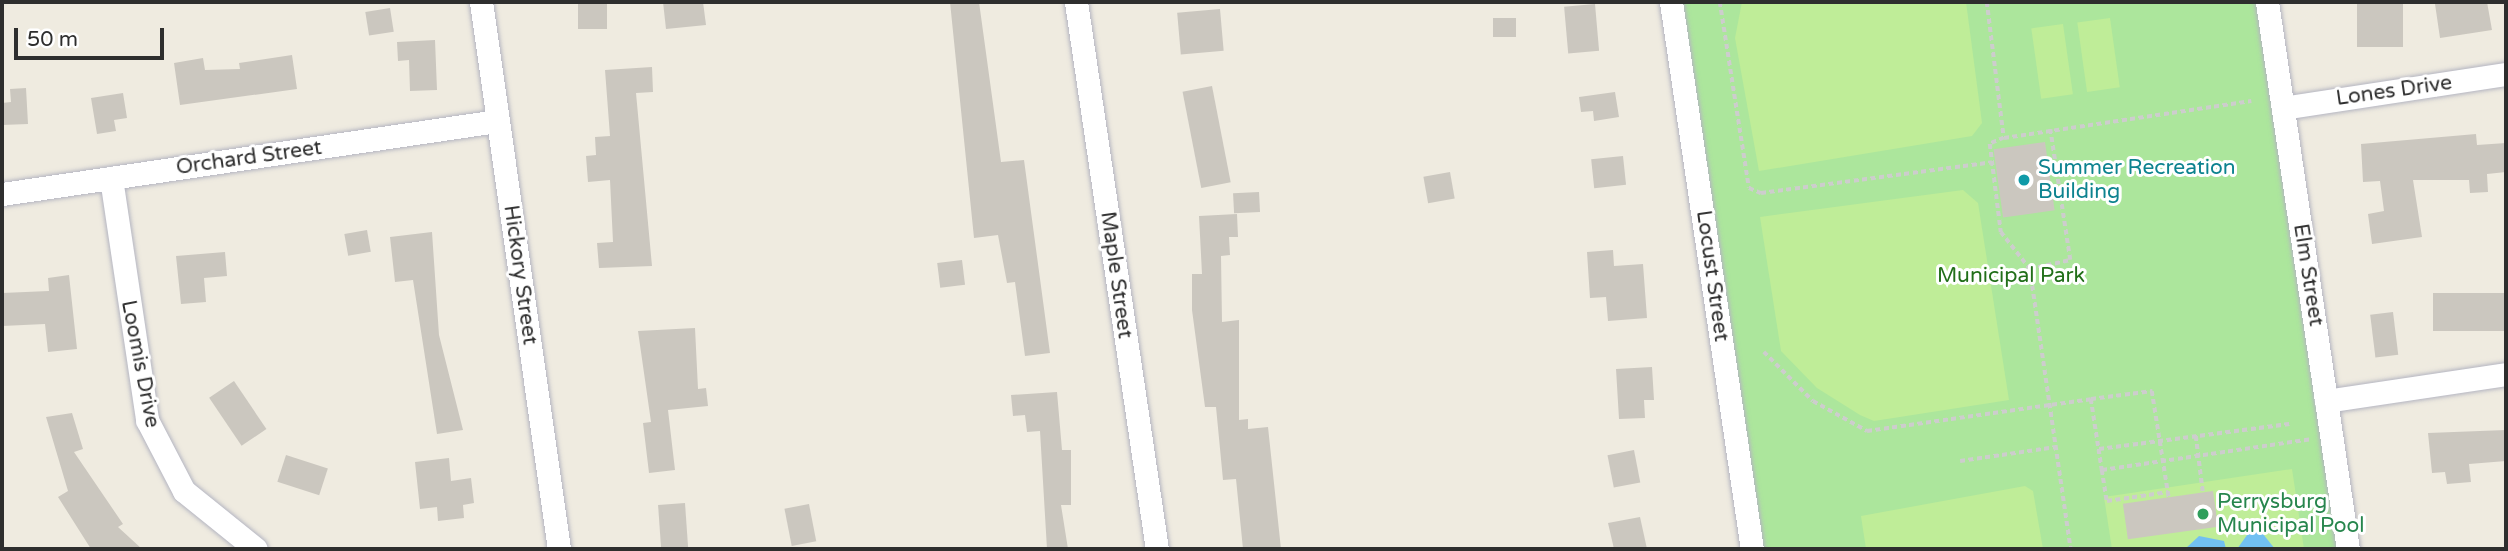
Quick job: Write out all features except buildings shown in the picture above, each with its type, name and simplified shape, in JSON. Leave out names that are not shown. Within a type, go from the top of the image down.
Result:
[{"type":"street","name":"Hickory Street","points":[[481,2],[559,549]]},
{"type":"street","name":"Maple Street","points":[[1076,2],[1157,549]]},
{"type":"street","name":"Locust Street","points":[[1671,2],[1752,549]]},
{"type":"street","name":"Elm Street","points":[[2267,2],[2348,549]]},
{"type":"street","name":"Lones Drive","points":[[2283,108],[2506,74]]},
{"type":"street","name":"Orchard Street","points":[[2,194],[497,121]]},
{"type":"street","name":"Loomis Drive","points":[[111,178],[147,420],[184,491],[256,549]]},
{"type":"street","points":[[2326,401],[2506,374]]},
{"type":"path","points":[[1720,2],[1749,188],[1761,193],[1992,162]]},
{"type":"path","points":[[1987,2],[2004,138]]},
{"type":"path","points":[[2071,549],[2030,269],[2001,232],[1990,144],[2004,138],[2050,130],[2251,101]]},
{"type":"path","points":[[2030,269],[2070,260],[2050,130]]},
{"type":"path","points":[[1764,352],[1813,401],[1867,431],[2152,391],[2169,498]]},
{"type":"path","points":[[2091,399],[2107,501],[2168,492]]},
{"type":"path","points":[[2099,449],[2289,424]]},
{"type":"path","points":[[2196,436],[2203,492]]},
{"type":"path","points":[[2102,470],[2320,438]]},
{"type":"path","points":[[1960,461],[2056,447]]},
{"type":"green space","name":"Municipal Park","points":[[1681,2],[2258,2],[2343,549],[1763,549]]},
{"type":"green space","points":[[1742,2],[1966,2],[1982,123],[1972,136],[1759,171],[1735,38]]},
{"type":"green space","points":[[2110,18],[2120,87],[2087,92],[2077,23]]},
{"type":"green space","points":[[2063,24],[2073,94],[2041,99],[2031,28]]},
{"type":"green space","points":[[1963,190],[1978,203],[2009,400],[1874,421],[1817,388],[1781,351],[1760,217]]},
{"type":"green space","name":"Perrysburg Municipal Pool","points":[[2292,469],[2304,549],[2112,549],[2104,497]]},
{"type":"green space","points":[[2025,486],[2033,491],[2043,549],[1866,549],[1861,516]]},
{"type":"water","points":[[2255,524],[2275,549],[2237,549]]},
{"type":"water","points":[[2199,536],[2224,541],[2226,549],[2185,549]]},
{"type":"place","name":"Summer Recreation Building","points":[[2024,180]]},
{"type":"place","name":"Perrysburg Municipal Pool","points":[[2203,514]]}]
